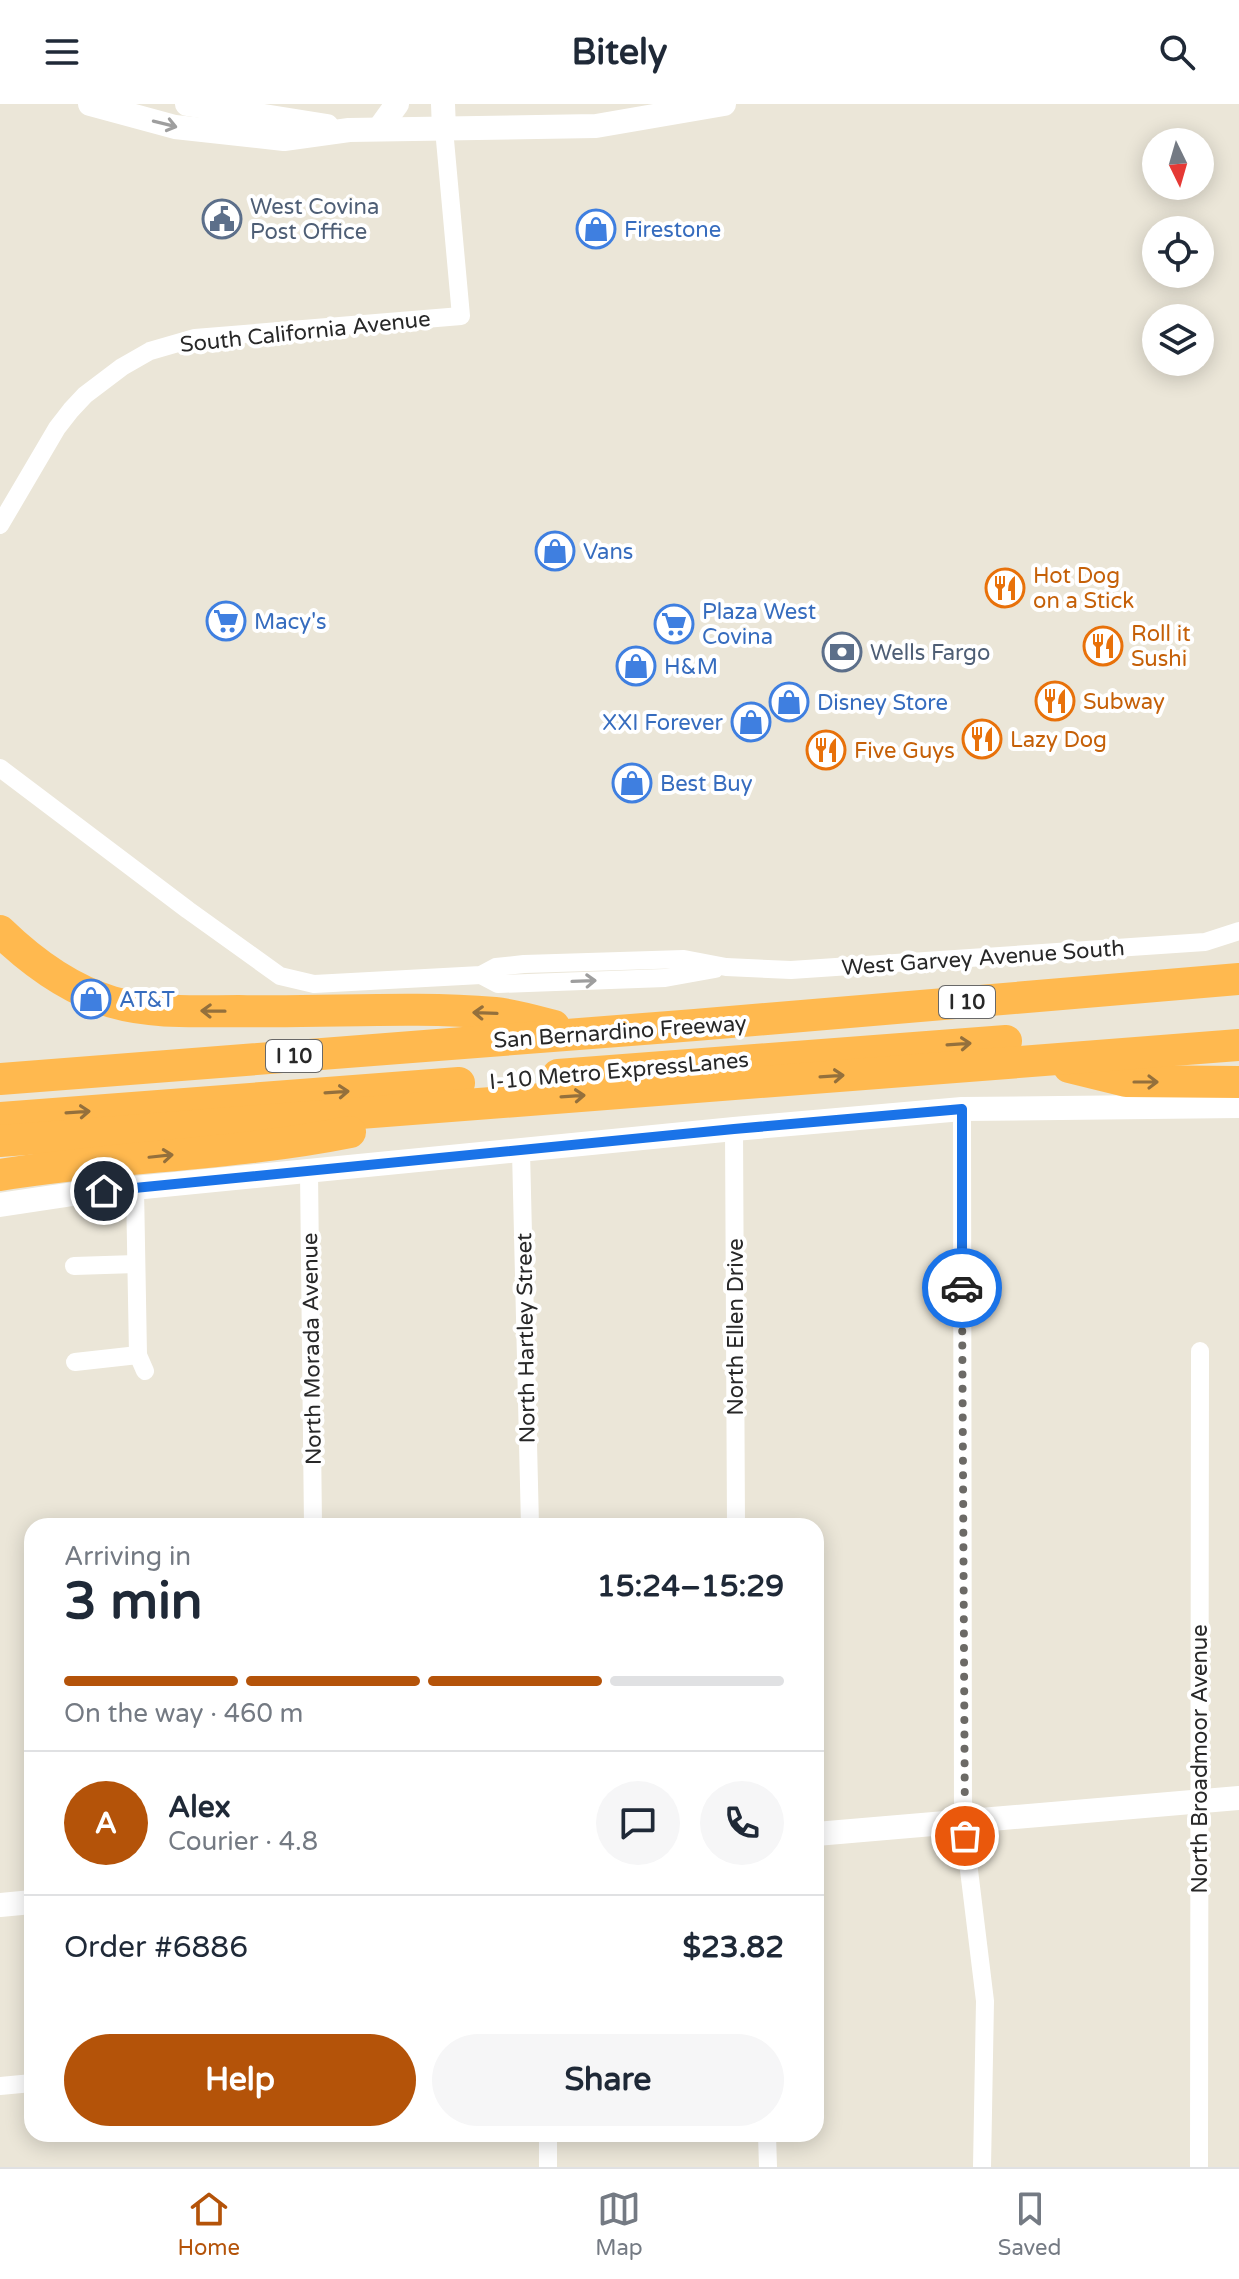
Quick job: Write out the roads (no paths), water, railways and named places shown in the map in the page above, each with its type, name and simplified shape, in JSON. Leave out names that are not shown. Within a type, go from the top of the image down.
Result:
[{"type":"highway","points":[[0,931],[21,952],[71,985],[111,1002],[133,1007],[291,1012],[382,1009],[497,1014],[589,1033]]},
{"type":"highway","name":"San Bernardino Freeway","points":[[0,1079],[1239,979]]},
{"type":"highway","name":"I-10 Metro ExpressLanes","points":[[0,1096],[1239,1001]]},
{"type":"highway","name":"I-10 Metro ExpressLanes","points":[[0,1118],[1239,1024]]},
{"type":"highway","points":[[0,1141],[1239,1045]]},
{"type":"highway","points":[[1043,1060],[1126,1081],[1239,1082]]},
{"type":"highway","points":[[0,1175],[299,1142],[495,1102]]},
{"type":"highway","points":[[0,1155],[48,1138]]},
{"type":"street","points":[[90,104],[175,127],[284,139],[349,130],[596,126],[724,104]]},
{"type":"street","points":[[187,104],[349,130]]},
{"type":"street","points":[[379,129],[397,104]]},
{"type":"street","points":[[443,104],[444,129]]},
{"type":"street","name":"South California Avenue","points":[[0,523],[71,410],[111,375],[150,351],[195,338],[461,316],[444,129]]},
{"type":"street","name":"West Garvey Avenue South","points":[[0,768],[280,976],[314,984],[481,975],[498,984],[665,978],[726,967],[791,970],[1208,942],[1239,931]]},
{"type":"street","points":[[0,1205],[135,1188],[962,1109],[1239,1106]]},
{"type":"street","points":[[962,1109],[963,1821],[985,2001],[982,2167]]},
{"type":"street","name":"North Ellen Drive","points":[[734,1129],[736,1518]]},
{"type":"street","name":"North Hartley Street","points":[[521,1151],[530,1518]]},
{"type":"street","name":"North Morada Avenue","points":[[309,1172],[313,1518]]},
{"type":"street","points":[[75,1362],[142,1363],[135,1188]]},
{"type":"street","points":[[74,1266],[136,1264]]},
{"type":"street","name":"North Broadmoor Avenue","points":[[1199,2167],[1200,1351]]},
{"type":"street","points":[[824,1833],[1239,1798]]},
{"type":"street","points":[[0,1905],[24,1903]]},
{"type":"street","points":[[0,2086],[24,2084]]},
{"type":"street","points":[[548,2142],[548,2167]]},
{"type":"street","points":[[767,2142],[768,2167]]},
{"type":"place","name":"West Covina Post Office","points":[[222,219]]},
{"type":"place","name":"Firestone","points":[[596,229]]},
{"type":"place","name":"Vans","points":[[555,551]]},
{"type":"place","name":"Hot Dog on a Stick","points":[[1005,588]]},
{"type":"place","name":"Macy's","points":[[226,621]]},
{"type":"place","name":"Plaza West Covina","points":[[674,624]]},
{"type":"place","name":"Roll it Sushi","points":[[1103,646]]},
{"type":"place","name":"Wells Fargo","points":[[842,652]]},
{"type":"place","name":"H&M","points":[[636,666]]},
{"type":"place","name":"Subway","points":[[1055,701]]},
{"type":"place","name":"Disney Store","points":[[789,702]]},
{"type":"place","name":"XXI Forever","points":[[751,722]]},
{"type":"place","name":"Lazy Dog","points":[[982,739]]},
{"type":"place","name":"Five Guys","points":[[826,750]]},
{"type":"place","name":"Best Buy","points":[[632,783]]},
{"type":"place","name":"AT&T","points":[[91,999]]}]
